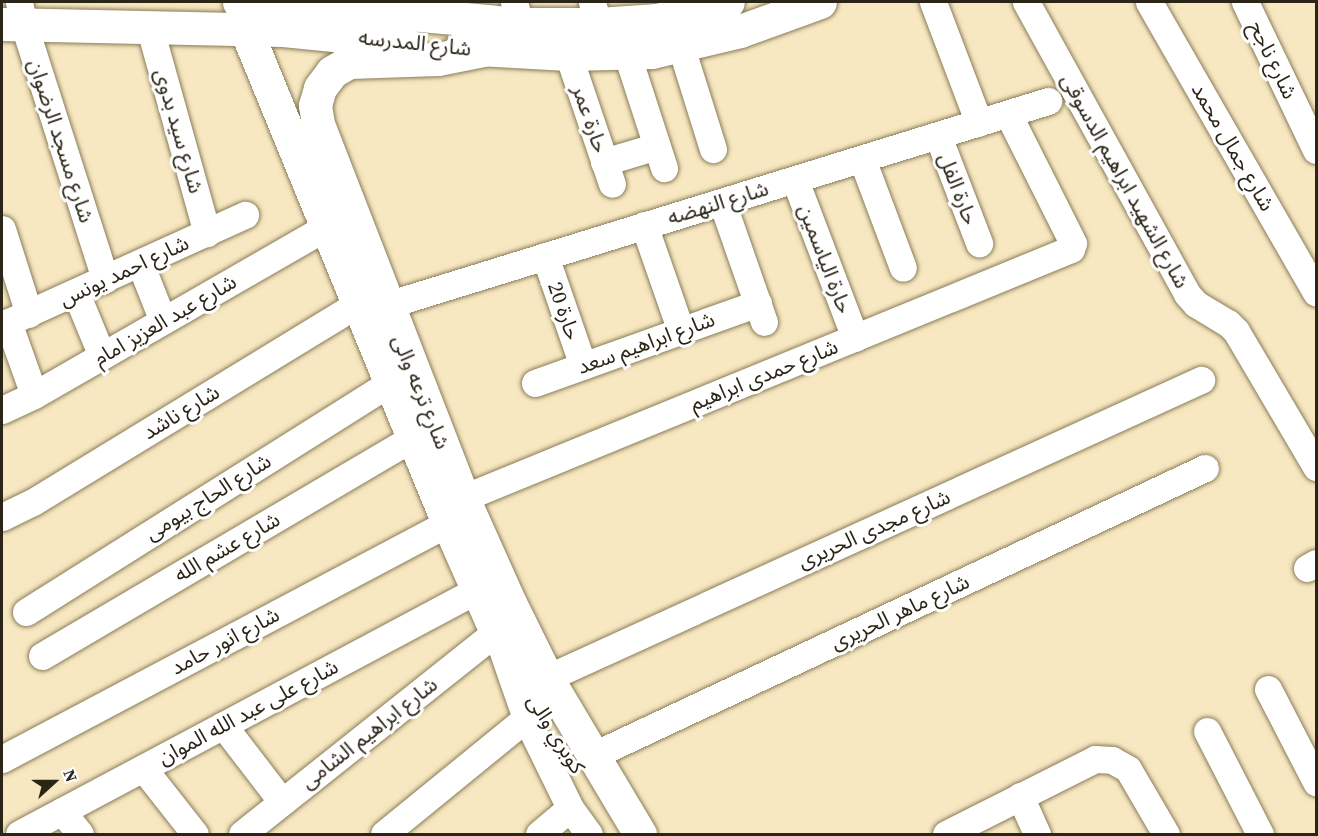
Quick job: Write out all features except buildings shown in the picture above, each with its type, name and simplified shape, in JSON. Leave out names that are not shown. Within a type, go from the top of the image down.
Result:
[{"type":"main road","name":"شارع المدرسه","points":[[15,17],[150,29],[242,16],[278,2],[517,13],[595,13],[626,24],[686,7],[732,11],[820,2]]},
{"type":"main road","name":"شارع المدرسه","points":[[242,16],[283,30],[483,50],[627,54],[681,47],[732,11]]},
{"type":"main road","name":"شارع ترعه والى","points":[[242,16],[326,227],[373,305],[389,383],[412,438],[456,511],[547,678],[616,794]]},
{"type":"main road","name":"شارع ترعه والى","points":[[483,50],[438,59],[349,62],[332,72],[320,88],[315,105],[318,124],[373,305],[456,511],[477,590],[496,632]]},
{"type":"main road","name":"كوبري والى","points":[[496,632],[537,706],[620,834]]},
{"type":"main road","points":[[616,794],[640,834]]},
{"type":"street","points":[[933,2],[979,123]]},
{"type":"street","name":"شارع الشهيد ابراهيم الدسوقى","points":[[1026,2],[1186,294],[1196,304],[1228,322],[1236,331],[1317,467]]},
{"type":"street","name":"شارع جمال محمد","points":[[1149,2],[1317,292]]},
{"type":"street","name":"شارع ناجح","points":[[1245,2],[1317,150]]},
{"type":"street","name":"شارع مسجد الرضوان","points":[[15,17],[105,279]]},
{"type":"street","name":"شارع سيد بدوى","points":[[150,29],[207,233]]},
{"type":"street","points":[[681,47],[713,149]]},
{"type":"street","name":"حارة عمر","points":[[568,54],[608,173],[661,157],[627,54]]},
{"type":"street","name":"شارع النهضه","points":[[373,305],[544,256],[1048,101]]},
{"type":"street","name":"شارع حمدى ابراهيم","points":[[456,511],[855,338],[1071,249],[1072,243],[1008,114]]},
{"type":"street","name":"حارة الفل","points":[[938,136],[979,243]]},
{"type":"street","points":[[862,159],[903,268]]},
{"type":"street","name":"حارة الياسمين","points":[[795,180],[855,338]]},
{"type":"street","name":"شارع ابراهيم سعد","points":[[535,383],[681,331],[761,313],[722,202]]},
{"type":"street","name":"شارع احمد يونس","points":[[13,320],[245,215]]},
{"type":"street","points":[[644,225],[681,331]]},
{"type":"street","name":"شارع عبد العزيز امام","points":[[2,410],[102,356],[326,227]]},
{"type":"street","points":[[2,229],[13,320],[34,394]]},
{"type":"street","name":"حارة 20","points":[[544,256],[583,366]]},
{"type":"street","points":[[140,263],[163,321]]},
{"type":"street","points":[[76,293],[102,356]]},
{"type":"street","name":"شارع ناشد","points":[[2,517],[33,502],[373,305]]},
{"type":"street","name":"شارع مجدى الحريرى","points":[[547,678],[1201,380]]},
{"type":"street","name":"شارع الحاج بيومى","points":[[26,612],[389,383]]},
{"type":"street","name":"شارع عشم الله","points":[[42,656],[412,438]]},
{"type":"street","name":"شارع ماهر الحريرى","points":[[594,755],[1205,468]]},
{"type":"street","name":"شارع انور حامد","points":[[2,759],[456,511]]},
{"type":"street","name":"شارع على عبد الله الموان","points":[[19,834],[477,590]]},
{"type":"street","name":"شارع ترعه والى","points":[[496,632],[526,718],[570,808],[589,834]]},
{"type":"street","name":"شارع ابراهيم الشامى","points":[[242,834],[496,632]]},
{"type":"street","points":[[1268,688],[1317,782]]},
{"type":"street","points":[[384,834],[526,718]]},
{"type":"street","points":[[224,725],[282,802]]},
{"type":"street","points":[[1207,731],[1260,834]]},
{"type":"street","points":[[946,834],[1095,759],[1113,760],[1128,770],[1166,834]]},
{"type":"street","points":[[143,768],[195,834]]},
{"type":"street","name":"شارع ترعه والى","points":[[616,794],[647,834]]},
{"type":"street","points":[[1020,796],[1037,834]]},
{"type":"street","points":[[539,834],[570,808]]},
{"type":"street","points":[[62,811],[80,834]]}]
